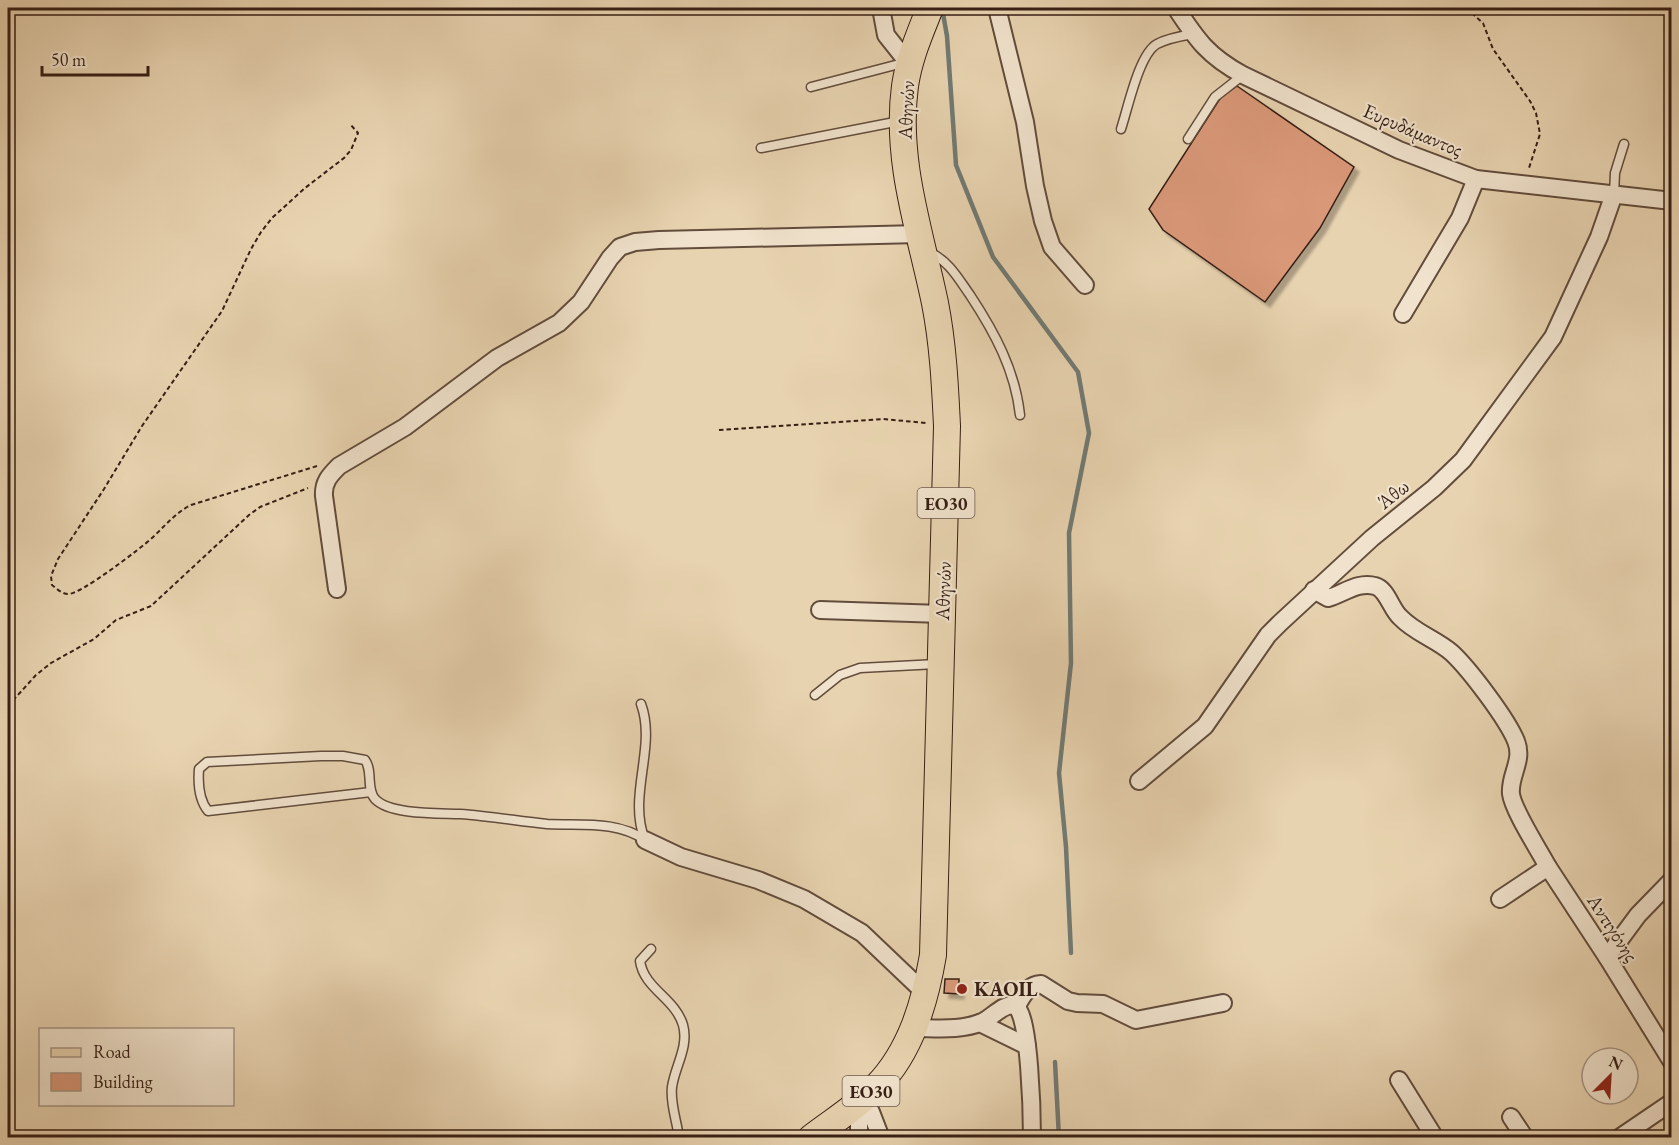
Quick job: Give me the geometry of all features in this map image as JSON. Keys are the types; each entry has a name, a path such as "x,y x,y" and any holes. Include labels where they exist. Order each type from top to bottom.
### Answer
{"main road":[{"name":"Αθηνών","path":"811,1137 857,1104 878,1085 894,1065 914,1028 925,993 933,955 947,426 943,350 904,162 903,121 909,61 930,8"}],"street":[{"path":"881,8 886,35 909,61"},
{"path":"997,8 1025,122 1043,221 1052,247 1085,285"},
{"name":"Ευρυδάμαντος","path":"1176,8 1193,34 1218,61 1399,150 1476,179 1671,201"},
{"path":"1403,314 1460,218 1476,179"},
{"name":"Άθω","path":"1139,781 1205,726 1268,635 1372,538 1434,488 1470,451 1553,337 1599,237 1614,194"},
{"path":"337,589 324,496 325,483 331,473 405,427 497,358 567,317 591,289 615,252 623,245 659,240 922,242"},
{"name":"Αντιγόνης","path":"1314,590 1328,598 1363,585 1377,586 1384,592 1398,616 1415,631 1451,653 1510,726 1519,754 1511,786 1513,804 1548,867 1607,957 1671,1062"},
{"path":"820,610 942,614"},
{"path":"645,840 681,857 785,889 804,899 862,933 925,993"},
{"path":"1500,899 1548,867"},
{"path":"1607,957 1638,915 1671,880"},
{"path":"1016,1007 1028,989 1041,984 1068,1001 1103,1004 1136,1020 1223,1003"},
{"path":"914,1028 962,1028 980,1023 1006,1007 1016,1007"},
{"path":"1016,1007 1023,1018 1027,1046 1032,1137"},
{"path":"980,1023 1027,1046"},
{"path":"1399,1080 1436,1137"},
{"path":"1619,1137 1671,1102"},
{"path":"857,1104 859,1137"},
{"path":"857,1104 871,1112 881,1137"},
{"path":"1511,1117 1526,1137"}],"lane":[{"path":"1121,129 1140,67 1148,51 1166,39 1193,34"},
{"path":"811,87 909,61"},
{"path":"1188,139 1215,97 1243,75"},
{"path":"761,148 903,121"},
{"path":"1614,194 1615,174 1624,144"},
{"path":"922,242 953,270 991,327 1006,357 1020,415"},
{"path":"814,695 840,675 860,668 941,664"},
{"path":"641,704 646,735 639,820 645,840"},
{"path":"371,792 208,811 201,797 199,769 207,762 321,756 356,757 365,760 369,766 371,792 375,798 409,812 549,824 611,826 626,830 645,840"},
{"path":"651,949 640,961 641,970 677,1011 683,1025 682,1058 672,1086 679,1137"}],"path":[{"path":"1466,8 1483,23 1493,49 1536,113 1540,134 1522,185"},
{"path":"344,463 312,468 191,505 174,516 138,549 75,594 61,592 52,585 51,576 58,559 142,426 222,311 261,232 272,218 351,150 358,133 350,124"},
{"path":"720,430 883,419 947,426"},
{"path":"8,706 36,675 51,663 94,639 116,620 151,606 260,507 325,483"}],"building":[{"path":"1237,86 1354,167 1320,228 1265,302 1163,230 1149,209 1221,97"},
{"path":"945,979 959,979 959,994 944,993"}],"waterway":[{"path":"942,8 947,36 956,165 993,257 1078,372 1089,433 1069,533 1071,663 1059,773 1066,847 1071,953"},
{"path":"1055,1062 1059,1138"}],"place":[{"name":"KAOIL","path":"962,989"}]}
